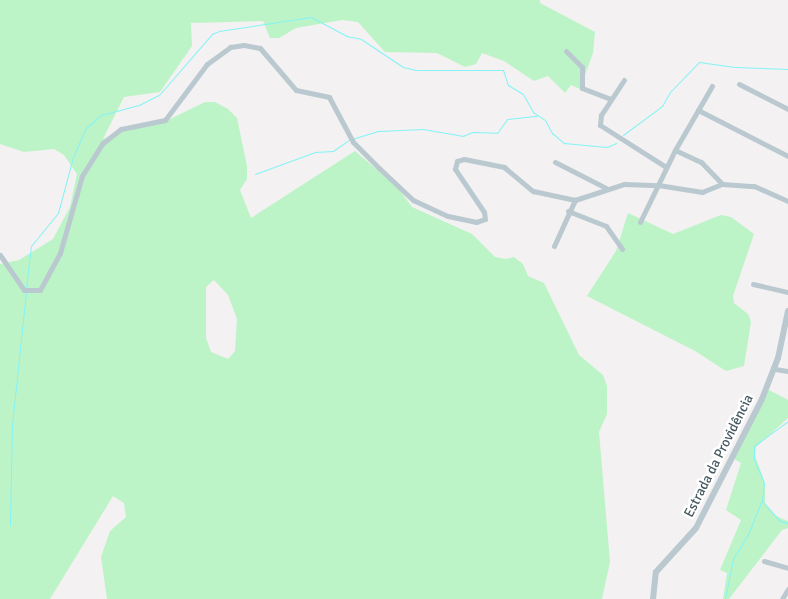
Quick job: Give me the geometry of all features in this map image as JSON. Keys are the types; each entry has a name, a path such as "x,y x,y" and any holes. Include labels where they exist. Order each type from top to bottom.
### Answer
{"street":[{"path":"0,255 24,290 40,290 60,254 82,176 103,142 121,129 166,120 207,64 230,47 244,45 260,48 296,90 329,97 356,146 413,200 432,211 476,222 484,219 484,212 455,169 455,163 460,160 504,167 529,189 575,200 606,188 658,185 702,192 722,184 754,186 788,201"},
{"path":"566,51 582,67 581,87 610,99"},
{"path":"624,80 603,111 600,122 604,130 666,167"},
{"path":"739,84 788,109"},
{"path":"640,222 675,150 712,86"},
{"path":"698,110 788,156"},
{"path":"675,150 701,162 722,184"},
{"path":"555,162 606,188"},
{"path":"554,246 568,211 575,200"},
{"path":"568,211 606,226 622,249"},
{"path":"753,284 788,292"},
{"name":"Estrada da Providência","path":"653,599 656,572 696,528 775,369 787,324 788,311"},
{"path":"775,369 788,372"},
{"path":"764,561 788,568"},
{"path":"782,599 788,589"}],"green space":[{"path":"0,0 540,0 540,3 595,32 593,53 580,89 571,85 565,93 548,76 534,81 504,61 482,53 476,64 465,67 437,53 385,52 358,22 342,20 296,28 279,38 270,38 263,21 191,23 192,46 160,92 124,97 103,139 131,126 160,124 205,102 215,102 228,109 237,118 247,166 247,179 240,190 251,218 355,151 398,188 412,207 472,234 495,257 506,259 514,257 523,264 528,276 544,283 579,355 603,375 607,386 607,414 599,432 610,562 602,599 107,599 101,557 110,531 126,517 124,503 113,496 50,599 0,599 0,264 19,260 53,239 70,207 77,174 64,155 54,149 24,152 0,144","holes":["214,280 228,295 237,319 235,351 228,359 211,352 206,338 206,287"]},
{"path":"628,213 673,234 721,215 731,217 754,234 733,296 734,303 748,314 751,322 744,366 726,371 695,351 587,296 616,251"},
{"path":"767,389 788,400 788,418 756,447 755,456 765,483 765,503 776,516 788,521 788,528 782,530 729,599 723,599 727,573 720,570 741,520 726,510 741,463 731,457"}],"waterway":[{"path":"26,288 31,246 58,213 73,157 86,128 101,115 139,105 159,95 212,34 219,31 311,17 346,36 361,39 403,67 416,70 503,70 508,85 523,94 533,112 545,120 552,133 564,143 607,147 616,143"},
{"path":"623,135 662,106 670,92 699,62 735,67 788,69"},
{"path":"352,139 379,131 423,129 463,136 472,132 497,133 507,119 537,116"},
{"path":"255,174 315,152 333,151 349,140"},
{"path":"10,525 12,425 26,292"},
{"path":"725,599 733,559 749,532 762,500 764,483 754,459 754,446 788,421"},
{"path":"762,501 780,521 788,523"}]}
